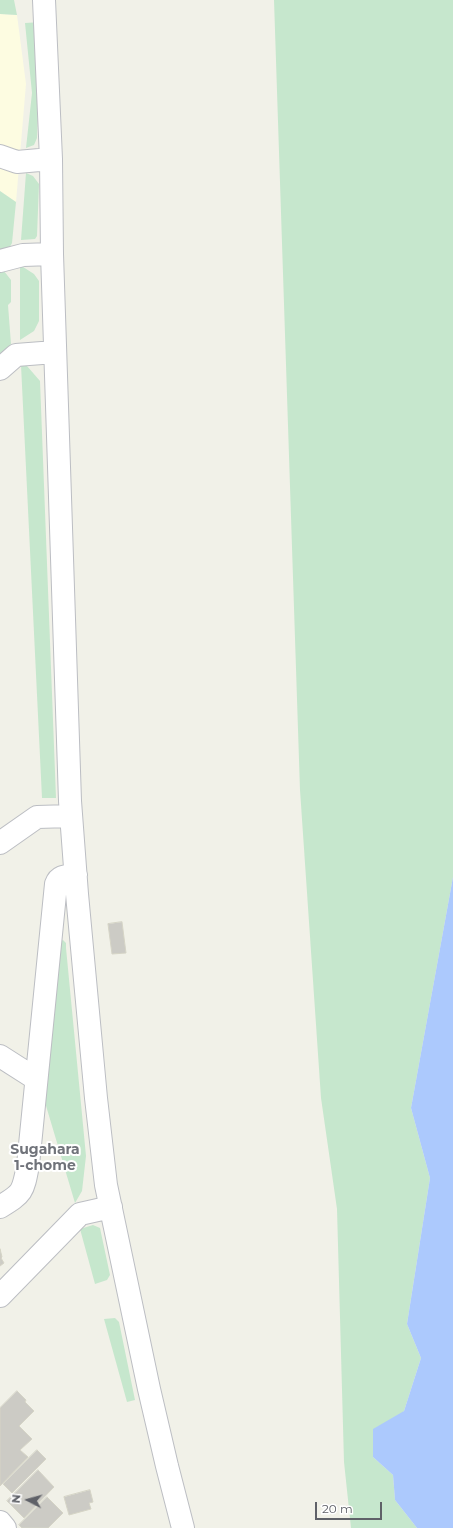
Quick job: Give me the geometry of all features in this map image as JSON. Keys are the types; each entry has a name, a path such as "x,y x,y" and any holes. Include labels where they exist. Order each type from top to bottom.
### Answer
{"street":[{"path":"44,0 51,159 52,254 71,816 97,1113 103,1166 110,1207 148,1389 183,1528"},
{"path":"0,156 17,162 51,159"},
{"path":"0,261 23,255 52,254"},
{"path":"0,369 16,355 55,352"},
{"path":"0,843 37,817 71,816"},
{"path":"2,1200 15,1198 24,1188 28,1165 56,884 58,879 63,876 76,875"},
{"path":"0,1056 36,1079"},
{"path":"0,1296 80,1214 110,1207"},
{"path":"0,1522 5,1528"}],"shaded area":[{"path":"0,0 14,0 17,15 0,14"},
{"path":"274,0 453,0 453,877 411,1108 430,1178 407,1324 421,1358 404,1411 373,1457 393,1475 395,1500 417,1528 351,1528 344,1462 337,1209 321,1098 300,790"},
{"path":"0,14 17,15 26,84 16,202 0,191"},
{"path":"41,22 37,138 34,145 26,148 32,93 25,23"},
{"path":"26,173 33,176 39,184 37,236 35,239 21,240"},
{"path":"0,191 16,202 12,243 6,254 0,256"},
{"path":"20,265 34,274 39,281 39,321 34,331 20,340"},
{"path":"0,266 11,280 11,302 8,305 11,344 0,356"},
{"path":"21,365 27,366 40,381 56,798 42,798"},
{"path":"63,940 66,943 86,1156 82,1191 75,1203 41,1089 59,942"},
{"path":"93,1225 100,1228 110,1275 107,1280 95,1284 80,1229"},
{"path":"115,1318 119,1322 135,1400 127,1402 104,1319"}],"water":[{"path":"453,877 453,1528 417,1528 395,1500 393,1475 373,1457 373,1429 404,1411 421,1358 407,1324 430,1178 411,1108"}],"building":[{"path":"122,922 126,953 112,954 108,924"},
{"path":"0,1249 1,1258 4,1263 0,1266"},
{"path":"17,1391 34,1411 19,1426 32,1439 20,1450 28,1457 0,1486 0,1408"},
{"path":"37,1450 46,1459 12,1493 3,1484"},
{"path":"38,1470 54,1487 24,1518 7,1501"},
{"path":"90,1490 93,1502 89,1503 91,1509 69,1515 64,1497"},
{"path":"47,1497 63,1513 48,1528 22,1528 19,1525"}],"district":[{"name":"Sugahara 1-chome","path":"45,1158"}]}
